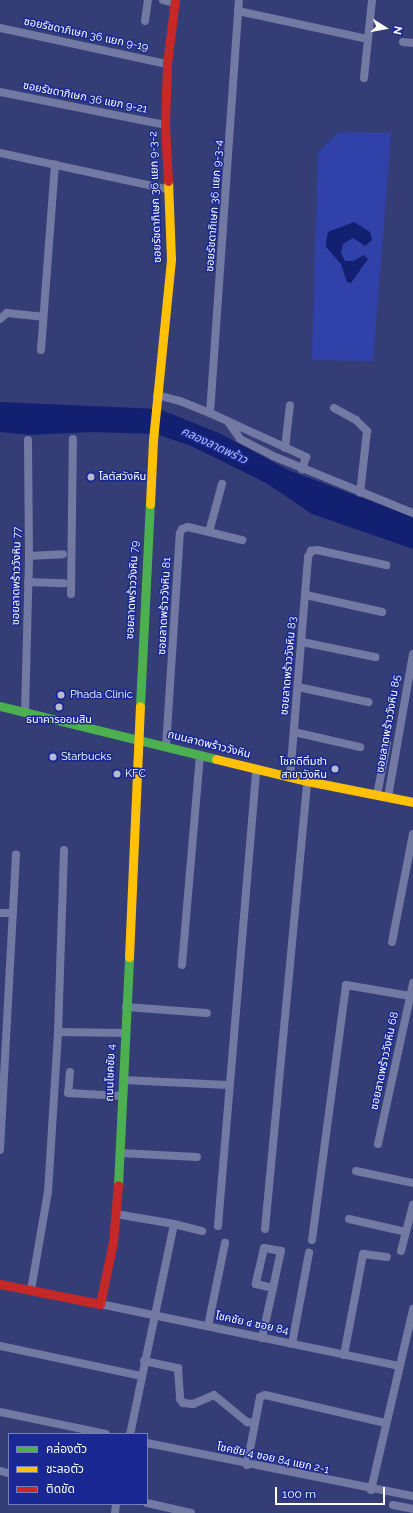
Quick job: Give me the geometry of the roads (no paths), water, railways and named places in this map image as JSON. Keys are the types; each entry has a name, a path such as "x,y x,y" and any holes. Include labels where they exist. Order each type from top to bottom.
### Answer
{"street":[{"path":"145,20 148,0"},
{"path":"163,0 175,1"},
{"name":"ซอยรัชดาภิเษก 36 แยก 9-3-4","path":"210,413 239,0"},
{"path":"364,78 372,0"},
{"name":"ซอยรัชดาภิเษก 36 แยก 9-3-2","path":"153,440 171,259 165,125 167,64 175,1"},
{"path":"238,11 368,39"},
{"name":"ซอยรัชดาภิเษก 36 แยก 9-19","path":"0,28 167,64"},
{"path":"403,42 413,43"},
{"name":"ซอยรัชดาภิเษก 36 แยก 9-21","path":"0,92 165,125"},
{"path":"0,153 167,189"},
{"path":"41,350 55,165"},
{"path":"0,319 7,313 43,317"},
{"path":"157,395 180,401 210,413 306,457 302,469"},
{"path":"285,448 290,405"},
{"path":"334,408 356,420 366,431 367,443 360,493"},
{"path":"229,423 240,439 302,469 413,513"},
{"path":"71,594 73,439"},
{"name":"ซอยลาดพร้าววังหิน 77","path":"25,712 29,556 28,440"},
{"name":"ซอยลาดพร้าววังหิน 79","path":"138,740 153,440"},
{"path":"209,532 222,484"},
{"name":"ซอยลาดพร้าววังหิน 81","path":"166,747 180,534 182,529 188,527 242,540"},
{"name":"ซอยลาดพร้าววังหิน 83","path":"290,777 308,557 311,551 316,550 386,565"},
{"path":"29,556 63,554"},
{"path":"28,582 64,583"},
{"path":"306,595 382,612"},
{"path":"302,642 375,657"},
{"name":"ซอยลาดพร้าววังหิน 85","path":"388,797 413,654"},
{"path":"298,688 368,702"},
{"name":"ถนนลาดพร้าววังหิน","path":"0,706 307,781 413,802"},
{"path":"294,732 360,747"},
{"name":"ถนนโชคชัย 4","path":"100,1304 116,1214 138,740"},
{"path":"377,795 387,743"},
{"path":"182,965 200,755"},
{"path":"218,1226 228,1085 256,768"},
{"path":"264,1229 307,781"},
{"path":"392,942 413,834"},
{"path":"31,1290 48,1192 58,1032 64,850"},
{"path":"0,1150 16,854"},
{"path":"0,913 13,914"},
{"name":"ซอยลาดพร้าววังหิน 68","path":"378,1144 413,983"},
{"path":"312,1240 346,985 410,996"},
{"path":"126,1007 207,1012"},
{"path":"58,1032 125,1034"},
{"path":"70,1072 68,1093 122,1096"},
{"path":"123,1080 228,1085"},
{"path":"120,1153 196,1157"},
{"path":"356,1171 413,1183"},
{"path":"402,1251 413,1205"},
{"path":"116,1214 174,1224 202,1231"},
{"path":"349,1218 406,1232"},
{"path":"130,1433 144,1361 174,1224"},
{"path":"208,1326 225,1242"},
{"path":"262,1338 273,1288 281,1251 264,1248 256,1284 273,1288"},
{"path":"292,1344 309,1253"},
{"path":"344,1355 363,1254 387,1258"},
{"path":"0,1284 100,1304"},
{"name":"โชคชัย ๔ ซอย 84","path":"100,1304 399,1366"},
{"path":"371,1490 385,1423 413,1309"},
{"path":"0,1346 141,1376"},
{"path":"144,1361 178,1368 180,1399 183,1403 193,1404 214,1395 247,1422 255,1423"},
{"path":"247,1465 260,1397 265,1395 385,1423"},
{"path":"0,1412 101,1433"},
{"name":"โชคชัย 4 ซอย 84 แยก 2-1","path":"148,1443 371,1490 413,1496"},
{"path":"394,1493 393,1509 413,1508"},
{"path":"148,1503 190,1513"}],"water":[{"path":"354,222 370,232 372,240 365,246 353,238 343,244 341,253 345,261 353,261 364,255 368,259 351,283 347,282 341,264 326,247 326,242 328,232"},
{"name":"คลองลาดพร้าว","path":"0,402 159,409 221,434 288,470 413,517 413,549 312,514 266,483 191,446 156,434 93,432 30,435 0,432"}],"place":[{"name":"โลตัสวังหิน","path":"91,477"},
{"name":"Phada Clinic","path":"61,695"},
{"name":"ธนาคารออมสิน","path":"59,707"},
{"name":"Starbucks","path":"53,757"},
{"name":"โชคดีติ่มซำ สาขาวังหิน","path":"335,769"},
{"name":"KFC","path":"117,774"}]}
